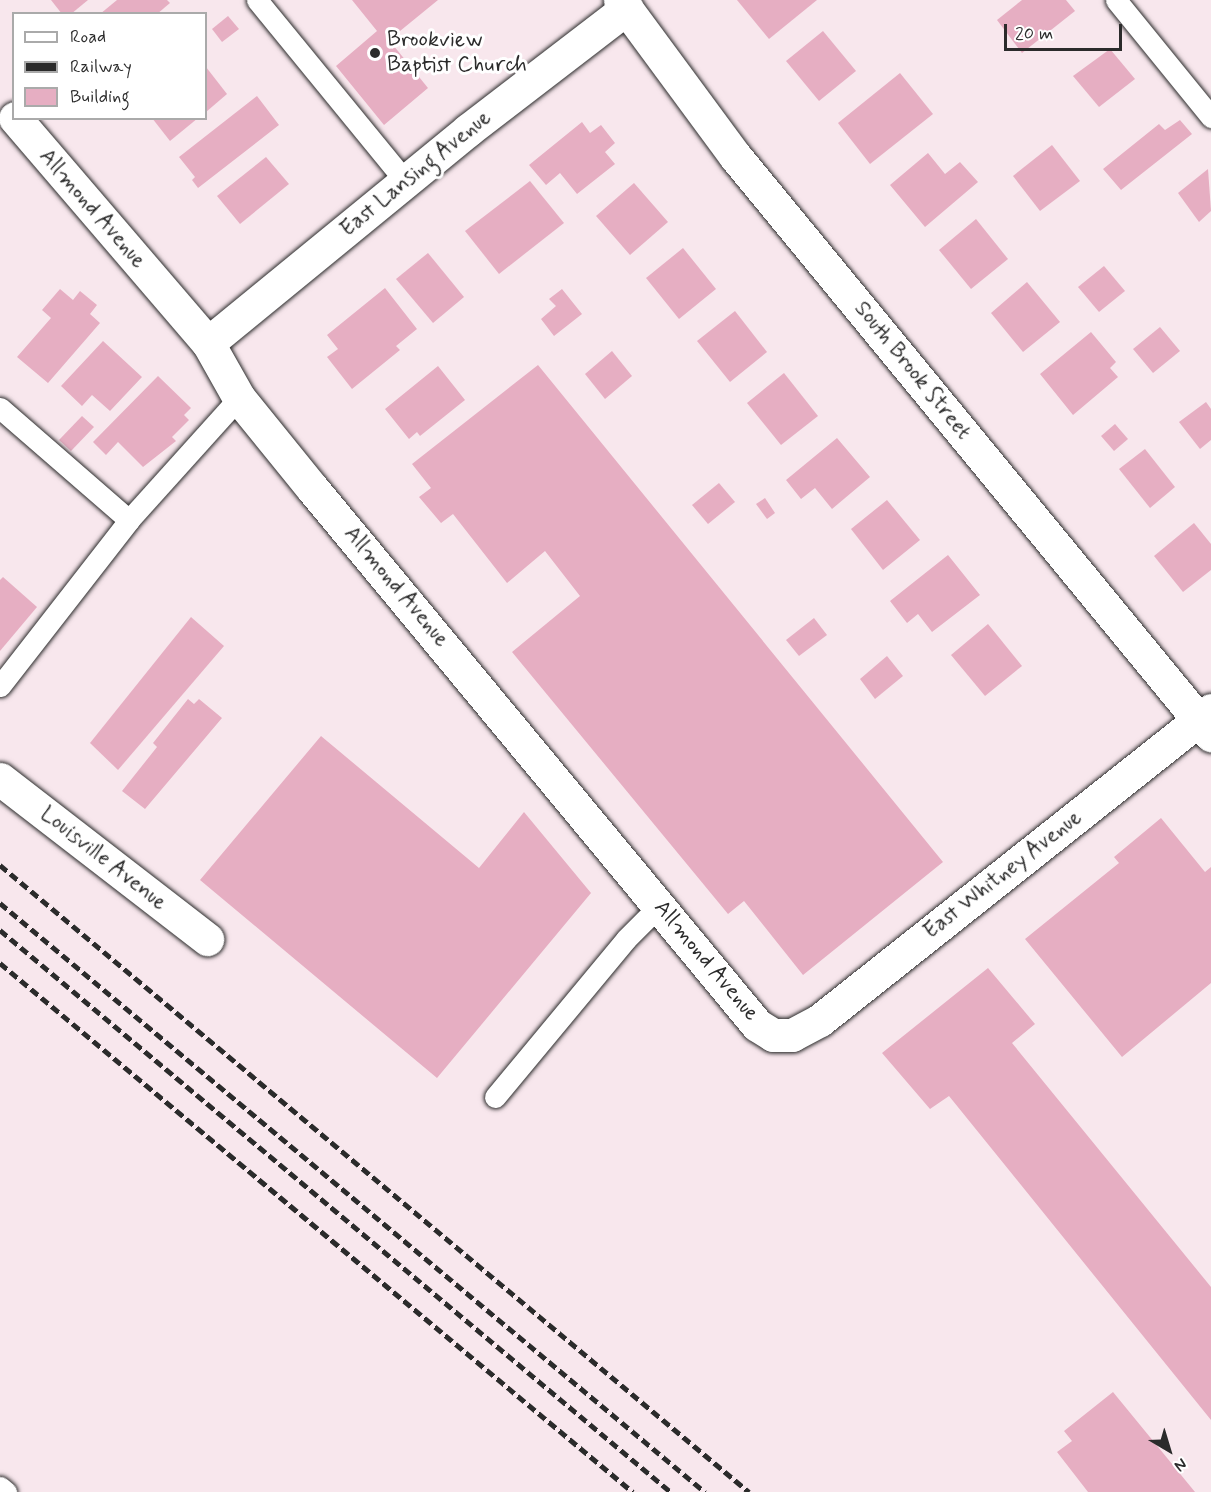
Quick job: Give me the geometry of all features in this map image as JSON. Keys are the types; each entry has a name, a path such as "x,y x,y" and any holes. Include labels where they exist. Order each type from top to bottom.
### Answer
{"street":[{"name":"East Lansing Avenue","path":"208,343 624,4"},
{"name":"South Brook Street","path":"624,4 735,156 1207,722"},
{"name":"Allmond Avenue","path":"0,100 12,115"},
{"name":"Allmond Avenue","path":"16,120 208,343 239,398 757,1025 773,1035 792,1035"},
{"name":"East Whitney Avenue","path":"792,1035 820,1020 1207,722"},
{"name":"Louisville Avenue","path":"0,779 207,939"}],"lane":[{"path":"1116,0 1211,117"},
{"path":"267,4 406,182"},
{"path":"0,686 129,520 239,398"},
{"path":"0,408 129,520"},
{"path":"495,1097 626,939 659,906"},
{"path":"0,1487 6,1492"}],"building":[{"path":"51,0 88,0 73,12 60,12"},
{"path":"117,0 167,0 170,3 159,12 102,12"},
{"name":"Brookview Baptist Church","path":"352,0 438,0 389,40 428,88 384,125 336,66 377,31"},
{"path":"737,0 817,0 769,39"},
{"path":"1022,0 1066,0 1075,11 1022,53 997,20"},
{"path":"228,16 239,29 222,42 212,29"},
{"path":"823,31 856,71 819,101 786,61"},
{"path":"1110,49 1135,79 1099,107 1073,76"},
{"path":"207,68 227,94 207,111"},
{"path":"900,73 933,114 870,164 838,123"},
{"path":"257,96 279,125 198,188 192,180 195,177 179,157"},
{"path":"154,120 196,120 170,141"},
{"path":"1180,120 1192,134 1121,190 1103,169 1159,124 1165,130"},
{"path":"582,122 590,133 601,125 615,143 605,152 615,164 577,194 560,173 546,185 529,165"},
{"path":"1052,145 1080,181 1040,211 1013,176"},
{"path":"928,153 945,174 960,162 978,182 925,227 890,185"},
{"path":"266,157 289,184 240,224 217,196"},
{"path":"1208,169 1211,211 1199,222 1178,193"},
{"path":"530,181 564,223 499,274 465,231"},
{"path":"634,183 668,222 630,255 596,216"},
{"path":"976,219 1008,259 971,289 939,250"},
{"path":"683,248 716,289 679,319 646,278"},
{"path":"428,253 464,297 433,323 396,279"},
{"path":"1104,266 1125,291 1099,312 1078,287"},
{"path":"1027,282 1060,322 1023,352 991,313"},
{"path":"385,288 417,329 396,346 400,350 352,389 327,357 338,349 327,335"},
{"path":"60,289 73,300 80,291 97,305 90,314 100,323 48,383 17,357 51,318 42,310"},
{"path":"562,289 582,314 554,336 541,319 556,306 549,299"},
{"path":"735,311 767,352 730,382 697,341"},
{"path":"1160,327 1180,351 1153,373 1133,349"},
{"path":"1091,332 1116,362 1110,368 1118,377 1073,415 1040,374"},
{"path":"103,341 142,377 110,411 92,395 82,406 61,386"},
{"path":"612,351 632,376 605,399 585,374"},
{"path":"538,365 943,862 803,975 744,901 728,914 512,652 580,596 545,551 507,583 453,514 441,523 419,497 431,488 412,464"},
{"path":"438,366 465,400 420,436 417,432 409,439 385,409"},
{"path":"784,373 818,416 781,445 747,403"},
{"path":"158,376 191,408 184,415 189,420 172,437 176,441 143,467 118,442 106,455 93,442"},
{"path":"1206,402 1211,409 1211,440 1200,449 1179,422"},
{"path":"82,416 94,427 71,451 59,440"},
{"path":"1115,424 1128,439 1114,451 1101,436"},
{"path":"837,438 870,477 832,509 815,488 801,499 786,480"},
{"path":"1145,449 1175,487 1150,508 1119,469"},
{"path":"719,483 735,502 708,524 692,505"},
{"path":"765,498 775,513 767,519 756,504"},
{"path":"887,500 920,540 883,570 851,529"},
{"path":"1194,523 1211,544 1211,570 1183,592 1154,556"},
{"path":"948,555 980,595 932,632 918,614 907,623 890,601"},
{"path":"3,577 37,607 0,651 0,580"},
{"path":"191,617 224,646 118,770 90,743"},
{"path":"814,618 827,635 799,656 786,640"},
{"path":"988,624 1022,666 985,696 951,655"},
{"path":"887,656 903,676 875,699 860,679"},
{"path":"188,699 194,704 199,699 222,718 145,809 122,791 157,747 153,743"},
{"path":"321,736 479,868 524,812 591,893 437,1078 200,880"},
{"path":"1161,818 1205,872 1211,867 1211,983 1122,1057 1025,939 1119,863 1114,857"},
{"path":"988,968 1035,1024 1012,1043 1211,1287 1211,1420 949,1096 930,1109 882,1053"},
{"path":"1113,1392 1195,1492 1088,1492 1057,1452 1072,1441 1064,1431"}],"railway":[{"path":"0,865 749,1492"},
{"path":"0,903 705,1492"},
{"path":"0,930 671,1492"},
{"path":"0,963 633,1492"}],"place":[{"name":"Brookview Baptist Church","path":"375,53"}]}
